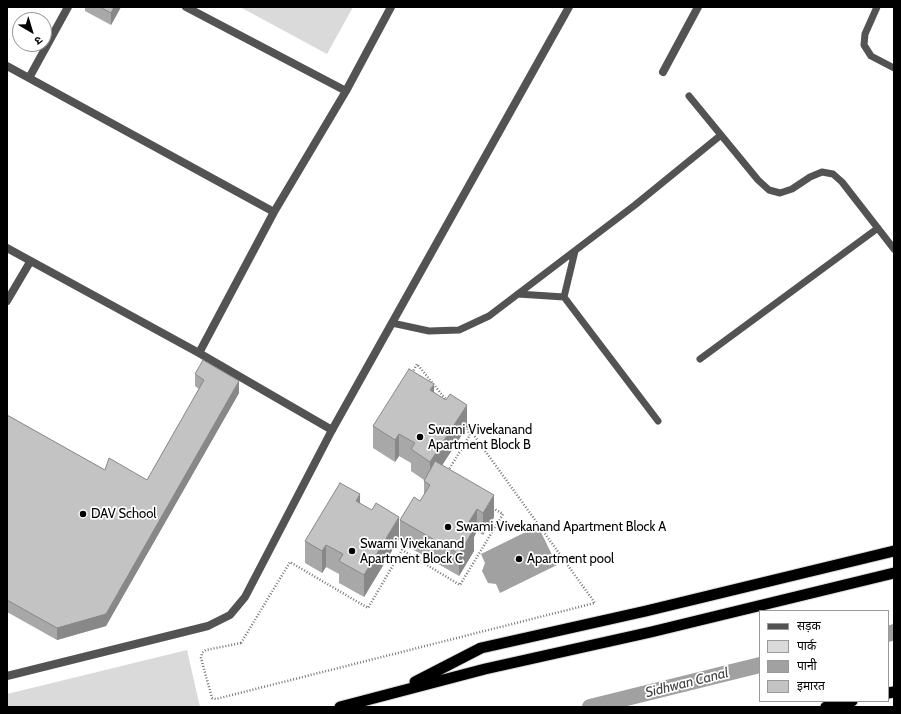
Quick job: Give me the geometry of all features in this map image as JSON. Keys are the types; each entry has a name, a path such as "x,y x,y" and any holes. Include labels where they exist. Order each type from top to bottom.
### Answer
{"highway":[{"path":"399,691 481,648 661,608 894,551"},
{"path":"340,707 485,669 651,632 894,573"},
{"path":"826,707 848,702"}],"street":[{"path":"29,78 68,7"},
{"path":"186,7 346,91"},
{"path":"199,353 274,212 346,91 392,7"},
{"path":"7,676 208,626 230,615 245,597 332,430 569,7"},
{"path":"663,72 698,7"},
{"path":"7,66 274,212"},
{"path":"7,248 30,262 199,353 332,430"},
{"path":"7,301 30,262"}],"lane":[{"path":"877,7 865,34 864,45 871,56 894,68"},
{"path":"689,96 758,180 769,190 780,193 792,189 810,177 822,172 833,174 842,182 894,249"},
{"path":"392,323 429,332 459,330 489,316 635,205 721,135"},
{"path":"700,359 878,228"},
{"path":"564,297 575,251"},
{"path":"518,294 564,297 658,421"}],"path":[{"path":"410,375 417,364 452,406"},
{"path":"461,420 467,425 595,603 216,699 210,695 201,658 202,653 206,650 242,643 290,562 368,608 402,550 460,585 503,514 490,507"},
{"path":"447,473 470,435 467,425"}],"green space":[{"path":"240,7 353,7 327,54"},
{"path":"187,650 200,707 7,707 7,694"}],"water":[{"name":"Apartment pool","path":"538,526 557,565 500,593 496,584 488,583 482,571 485,563 481,554"}],"building":[{"path":"100,7 114,7 111,13"},
{"path":"203,360 239,381 106,614 57,628 7,600 7,415 105,470 109,458 147,480 204,380 195,374"},
{"path":"409,369 434,384 430,390 446,400 450,394 467,405 430,462 411,449 415,443 399,434 395,440 373,426"},
{"path":"435,461 494,495 483,513 477,509 467,525 474,529 459,554 400,520 414,497 420,501 430,485 424,481"},
{"path":"340,483 360,494 356,501 372,510 376,503 399,517 364,575 339,561 343,554 326,545 322,551 305,541"}],"waterway":[{"name":"Sidhwan Canal","path":"889,634 894,632"},
{"name":"Sidhwan Canal","path":"590,707 759,665"}],"place":[{"name":"Swami Vivekanand Apartment Block B","path":"420,437"},
{"name":"DAV School","path":"83,514"},
{"name":"Swami Vivekanand Apartment Block A","path":"448,527"},
{"name":"Swami Vivekanand Apartment Block C","path":"352,551"},
{"name":"Apartment pool","path":"519,559"}]}
